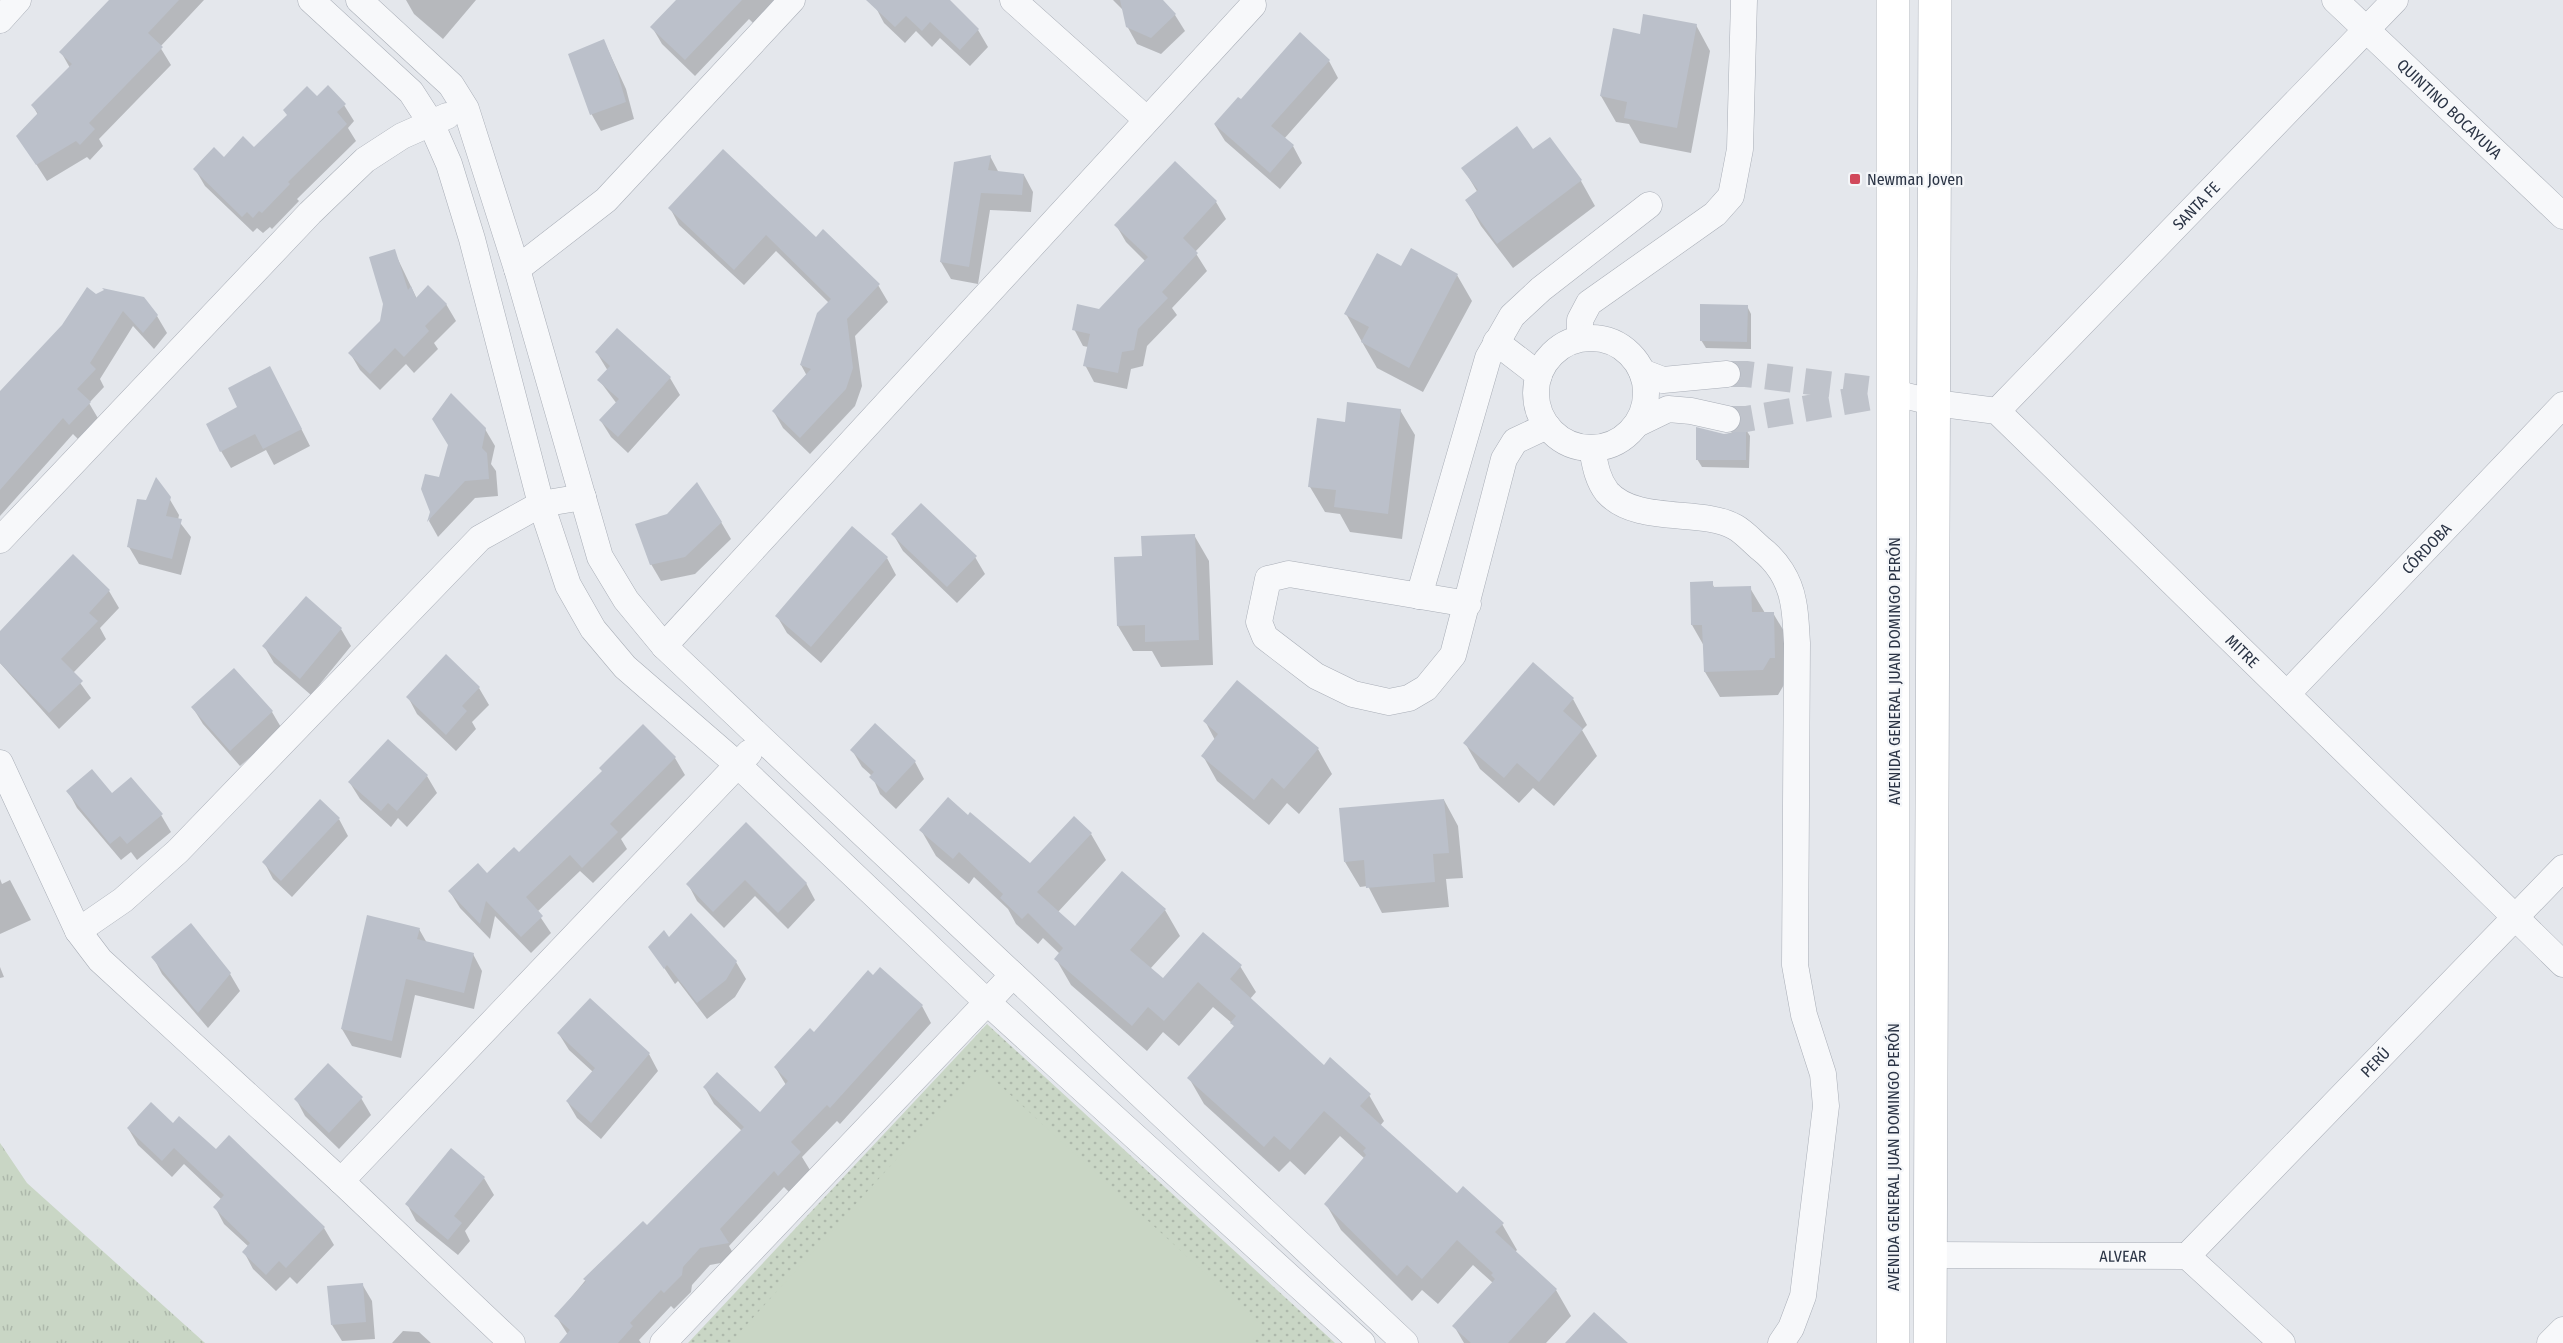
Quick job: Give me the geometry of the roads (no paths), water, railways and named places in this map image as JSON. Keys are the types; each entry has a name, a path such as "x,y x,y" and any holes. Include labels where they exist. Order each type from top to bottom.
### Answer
{"main road":[{"name":"AVENIDA GENERAL JUAN DOMINGO PERÓN","path":"1893,0 1895,393 1893,1343"},
{"path":"1930,1343 1935,0"}],"street":[{"path":"0,20 18,0"},
{"path":"311,0 411,92 431,123 449,164 472,238 541,504 568,585 593,629 625,667 738,765 987,1002 1362,1343"},
{"path":"359,0 451,85 466,109 517,269 600,557 626,600 664,646 1405,1343"},
{"path":"517,269 606,200 792,0"},
{"path":"1012,0 1146,119"},
{"path":"1580,338 1580,320 1588,303 1715,214 1731,196 1740,149 1744,0"},
{"name":"QUINTINO BOCAYUVA","path":"2335,0 2563,216"},
{"name":"SANTA FE","path":"1997,411 2395,0"},
{"path":"664,646 1253,5"},
{"path":"0,540 365,160 402,136 466,109"},
{"path":"1419,596 1488,358 1496,342 1512,316 1541,289 1649,205"},
{"path":"1580,338 1599,338 1617,344 1632,356 1642,372 1647,391 1645,408 1637,424 1625,437 1610,446 1592,449 1575,446 1560,438 1547,426 1539,411 1536,393 1539,375 1548,358 1555,351 1580,338"},
{"path":"1496,342 1539,375"},
{"path":"1642,372 1663,380 1727,374"},
{"path":"1895,393 1935,403 1997,411"},
{"name":"CÓRDOBA","path":"2288,693 2563,405"},
{"path":"1637,424 1668,409 1691,411 1726,419"},
{"name":"MITRE","path":"1997,411 2563,964"},
{"path":"1468,604 1289,574 1268,579 1259,622 1265,637 1316,676 1353,694 1389,702 1409,699 1426,688 1453,655 1468,604 1504,459 1515,441 1547,426"},
{"path":"1592,449 1597,474 1608,493 1624,504 1653,513 1721,522 1734,527 1772,557 1785,577 1793,601 1797,643 1796,965 1804,1015 1823,1074 1826,1106 1803,1296 1791,1328 1781,1343"},
{"path":"78,931 123,900 178,851 480,538 541,504 584,497"},
{"path":"341,1181 762,739"},
{"path":"0,763 78,931 100,960 341,1181 512,1343"},
{"name":"PERÚ","path":"2187,1256 2563,868"},
{"path":"663,1343 1013,975"},
{"name":"ALVEAR","path":"1931,1255 2187,1256"},
{"path":"2187,1256 2282,1343"},
{"path":"2550,1343 2563,1330"}],"tunnel":[{"path":"1727,374 1746,374 1868,389"},
{"path":"1727,419 1746,419 1895,393"}],"place":[{"name":"Newman Joven","path":"1855,179"}]}
